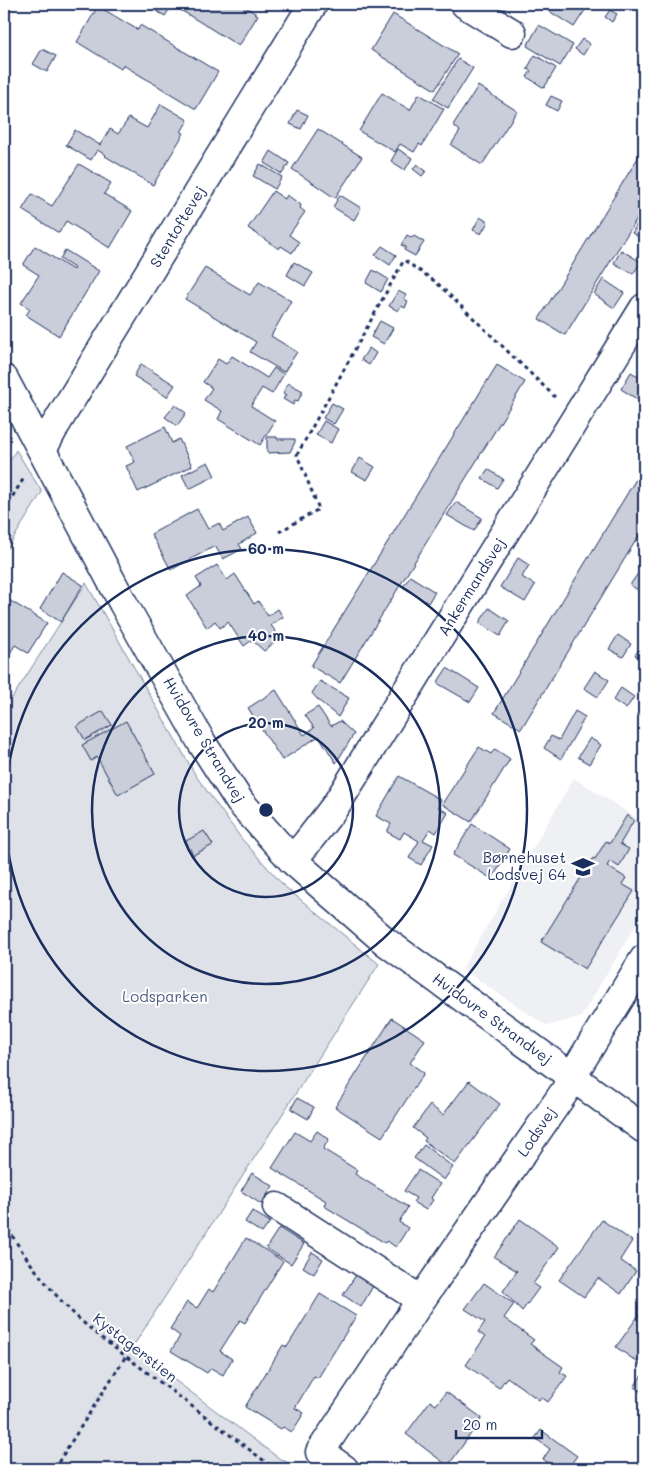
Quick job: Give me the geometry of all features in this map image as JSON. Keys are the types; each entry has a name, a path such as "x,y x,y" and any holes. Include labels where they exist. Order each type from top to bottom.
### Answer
{"street":[{"name":"Stentoftevej","path":"42,450 313,4"},
{"path":"465,4 512,33"},
{"name":"Ankermandsvej","path":"292,860 336,805 644,308"},
{"name":"Hvidovre Strandvej","path":"4,379 123,603 202,743 240,802 292,860 386,942 644,1129"},
{"name":"Lodsvej","path":"344,1469 320,1452 421,1300 565,1091 572,1076 644,959"},
{"path":"277,1207 421,1300"}],"path":[{"path":"280,532 319,509 297,455 404,260 436,282 577,418"},
{"name":"Kystagerstien","path":"4,1222 49,1286 72,1312 99,1336 275,1469"},
{"path":"54,1469 126,1356"}],"shaded area":[{"name":"Børnehuset Lodsvej 64","path":"574,778 644,823 644,911 581,1017 547,1026 462,969"}],"green space":[{"path":"16,450 42,492 4,554 4,470"},
{"name":"Lodsparken","path":"86,583 196,776 241,838 284,886 379,964 132,1348 280,1459 302,1469 4,1469 4,694 12,698"}],"building":[{"path":"145,4 173,4 165,16"},
{"path":"176,4 241,4 258,15 239,46 174,6"},
{"path":"495,4 508,4 504,10"},
{"path":"538,4 589,4 574,27"},
{"path":"98,6 138,30 140,25 218,72 196,109 123,65 121,69 77,42"},
{"path":"610,10 617,14 612,22 605,17"},
{"path":"393,14 458,54 435,90 371,50"},
{"path":"539,25 573,45 560,66 527,46"},
{"path":"582,39 590,44 583,55 575,49"},
{"path":"42,49 56,56 47,72 33,64"},
{"path":"535,55 556,68 544,88 527,77 531,71 527,69"},
{"path":"458,59 473,68 448,108 433,99"},
{"path":"478,86 517,111 482,165 451,145 460,131 453,125"},
{"path":"382,93 410,110 419,94 444,109 422,146 419,144 414,152 400,144 395,152 359,131"},
{"path":"551,96 562,101 557,111 546,105"},
{"path":"161,104 188,120 181,132 184,133 153,185 97,150 91,160 66,145 75,130 100,145 110,129 118,134 129,118 147,128"},
{"path":"297,110 308,115 301,129 290,124"},
{"path":"318,129 362,157 335,198 292,169"},
{"path":"644,148 644,207 565,335 539,319"},
{"path":"398,149 412,158 405,170 391,161"},
{"path":"271,151 289,163 282,174 264,163"},
{"path":"79,164 111,183 104,194 132,211 110,248 66,221 59,233 22,210 32,194 52,206"},
{"path":"260,164 282,177 275,189 253,176"},
{"path":"417,164 426,171 422,176 413,169"},
{"path":"273,191 285,199 287,195 301,205 300,208 305,212 289,235 299,242 292,253 281,246 279,249 248,228"},
{"path":"340,195 361,208 354,220 333,207"},
{"path":"480,217 488,222 481,234 473,230"},
{"path":"639,221 644,224 644,240 632,233"},
{"path":"407,235 412,238 414,236 424,242 415,256 404,250 406,247 401,245"},
{"path":"35,246 73,270 74,268 60,259 65,250 99,271 59,336 26,315 30,309 21,303 39,275 23,265"},
{"path":"382,246 396,255 390,265 375,255"},
{"path":"621,250 641,262 633,274 614,263"},
{"path":"294,262 313,273 305,286 287,275"},
{"path":"205,268 250,295 259,282 291,301 271,336 297,352 284,372 250,352 256,342 185,299"},
{"path":"373,270 388,279 381,292 366,283"},
{"path":"603,279 624,293 614,308 594,294"},
{"path":"398,291 406,295 404,299 408,301 405,308 401,306 398,311 389,306"},
{"path":"380,321 393,328 384,344 371,337"},
{"path":"369,348 376,353 369,365 361,360"},
{"path":"232,356 267,378 274,368 284,374 272,394 262,388 251,406 275,421 260,445 218,419 222,411 204,400 212,388 203,382 218,359 226,364"},
{"path":"141,364 175,385 167,397 134,376"},
{"path":"497,365 525,382 340,683 311,666"},
{"path":"631,372 644,380 644,393 640,401 621,389"},
{"path":"288,383 303,391 298,401 295,400 293,405 283,399 286,395 283,393"},
{"path":"332,403 343,409 334,424 323,418"},
{"path":"175,405 186,413 177,426 165,417"},
{"path":"324,421 338,429 331,443 316,435"},
{"path":"165,427 172,443 179,439 192,466 138,492 126,466 135,462 127,446"},
{"path":"267,437 295,439 295,442 290,452 267,453"},
{"path":"360,458 375,467 367,480 352,472"},
{"path":"208,462 215,476 189,489 182,475"},
{"path":"644,466 644,527 521,729 494,713"},
{"path":"488,469 503,479 497,488 482,478"},
{"path":"456,502 482,518 474,531 447,515"},
{"path":"197,509 208,529 219,523 223,531 248,517 257,533 239,544 242,549 223,559 215,546 171,570 151,534"},
{"path":"518,558 529,565 522,577 535,585 525,602 500,587"},
{"path":"217,565 227,580 235,574 254,604 258,601 268,616 278,609 283,617 271,625 280,638 264,651 252,640 244,646 228,622 220,628 215,621 207,628 187,596 201,586 196,578"},
{"path":"641,569 644,571 644,587 641,592 630,585"},
{"path":"62,572 83,585 61,622 40,609"},
{"path":"410,576 435,592 428,603 403,587"},
{"path":"4,597 47,623 28,653 15,645 10,653 4,649"},
{"path":"489,608 509,621 500,636 479,623"},
{"path":"618,635 631,644 623,657 609,649"},
{"path":"644,642 644,662 635,655"},
{"path":"447,668 479,688 470,702 437,683"},
{"path":"595,671 609,680 598,697 584,688"},
{"path":"320,681 349,698 338,717 312,693"},
{"path":"621,688 634,697 626,709 613,700"},
{"path":"276,690 304,735 314,728 305,715 318,707 331,726 340,721 354,734 336,763 319,736 282,760 248,708"},
{"path":"103,711 112,725 85,740 77,726"},
{"path":"575,711 585,717 561,759 544,748 551,736 559,740"},
{"path":"126,721 155,774 118,795 97,757 91,761 82,745"},
{"path":"590,738 601,745 589,764 578,757"},
{"path":"479,747 491,754 495,749 510,759 471,822 442,804"},
{"path":"399,776 441,800 438,807 448,813 436,833 430,829 423,840 433,845 421,865 409,858 419,841 404,832 400,839 387,832 391,824 376,816"},
{"path":"627,815 634,820 620,844 629,849 619,867 610,861 607,866 626,878 622,884 634,891 585,969 541,942 593,858 595,859 606,841 610,843"},
{"path":"472,824 510,849 492,879 453,855"},
{"path":"204,831 213,845 193,855 186,841"},
{"path":"392,1018 425,1040 410,1063 424,1073 382,1137 335,1107"},
{"path":"469,1081 500,1104 455,1164 424,1141 426,1138 413,1128 430,1105 443,1115"},
{"path":"297,1098 314,1107 308,1119 291,1109"},
{"path":"317,1131 329,1139 323,1149 357,1170 355,1174 408,1207 399,1222 408,1228 396,1247 387,1241 385,1243 324,1206 326,1201 272,1168 295,1132 310,1141"},
{"path":"424,1145 453,1167 444,1180 414,1158"},
{"path":"418,1170 440,1184 426,1210 413,1202 416,1198 404,1191"},
{"path":"252,1173 273,1186 261,1204 241,1191"},
{"path":"252,1211 270,1222 262,1233 245,1222"},
{"path":"520,1219 559,1247 533,1284 539,1288 522,1311 503,1291 517,1271 494,1257"},
{"path":"602,1220 632,1241 620,1260 636,1271 621,1294 598,1278 584,1297 559,1280"},
{"path":"279,1228 304,1244 291,1264 266,1248"},
{"path":"246,1238 283,1261 245,1323 240,1320 220,1351 232,1359 223,1375 211,1368 207,1373 171,1351 180,1336 170,1329 187,1302 197,1308 209,1289 213,1292"},
{"path":"312,1252 323,1259 314,1274 303,1267"},
{"path":"356,1275 373,1286 361,1307 343,1295"},
{"path":"484,1283 514,1304 504,1318 534,1340 530,1344 563,1367 560,1372 567,1376 548,1402 541,1397 539,1400 507,1377 499,1388 466,1365 485,1337 478,1332 485,1322 465,1309"},
{"path":"320,1294 356,1316 318,1378 314,1376 295,1408 304,1413 292,1432 283,1427 281,1429 245,1407 283,1345 287,1347"},
{"path":"644,1300 644,1367 616,1347 641,1312 638,1309"},
{"path":"642,1375 644,1377 644,1394 634,1387"},
{"path":"446,1392 482,1418 448,1466 406,1434 430,1401 436,1405"},
{"path":"541,1430 577,1456 567,1469 557,1469 543,1459 550,1449 535,1438"}],"place":[{"name":"Børnehuset Lodsvej 64","path":"583,867"}]}
